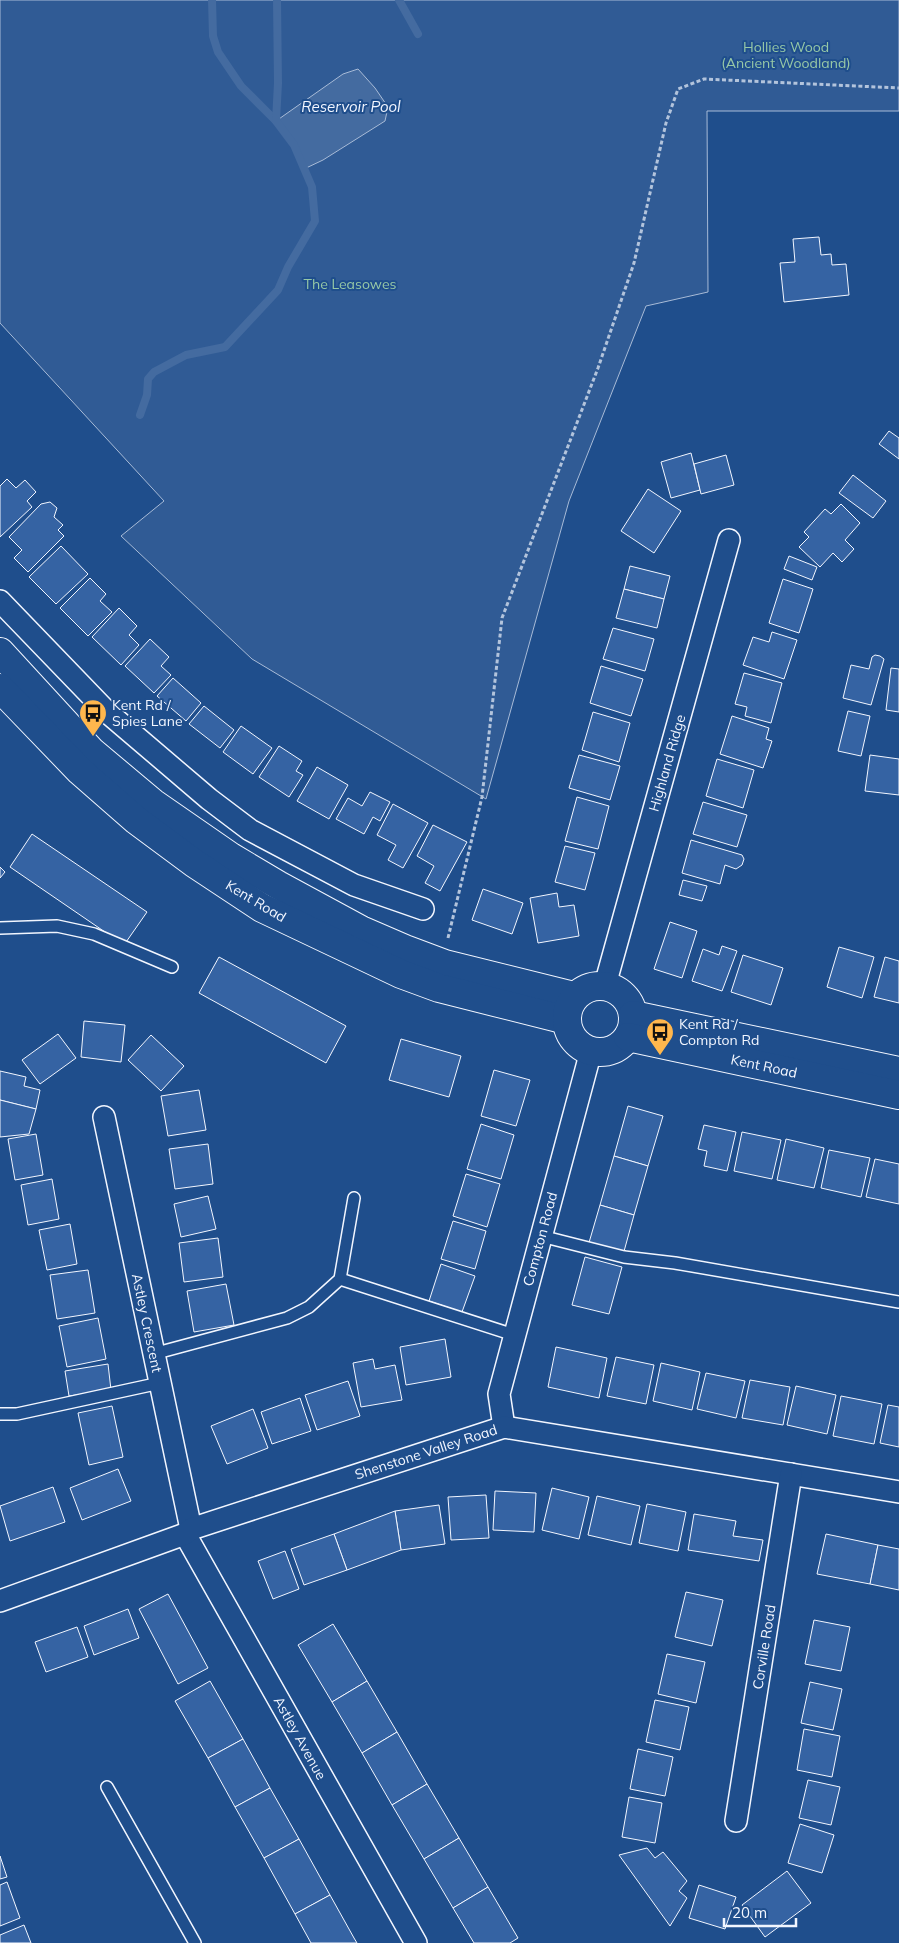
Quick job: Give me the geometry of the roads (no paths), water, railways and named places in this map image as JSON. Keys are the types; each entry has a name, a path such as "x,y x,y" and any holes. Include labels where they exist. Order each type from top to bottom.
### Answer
{"main road":[{"name":"Kent Road","path":"0,652 91,750 153,803 231,857 361,930 445,964 570,1008"},
{"name":"Kent Road","path":"0,688 80,771 136,820 194,863 262,908 401,974 439,988 570,1008"},
{"path":"605,985 615,988 624,995 630,1004 631,1026 618,1047 605,1052 591,1051 578,1045 570,1034 570,1008 588,987 605,985"},
{"name":"Kent Road","path":"631,1026 899,1071"},
{"name":"Kent Road","path":"631,1026 899,1095"}],"street":[{"name":"Highland Ridge","path":"605,985 729,540"},
{"path":"0,601 107,712 210,799 250,830 354,885 423,909"},
{"name":"Kent Road","path":"231,857 250,830"},
{"name":"Compton Road","path":"504,1427 499,1394 591,1051"},
{"name":"Astley Crescent","path":"104,1117 160,1383 188,1531"},
{"name":"Shenstone Valley Road","path":"0,1601 188,1531 504,1427 899,1492"},
{"name":"Corville Road","path":"736,1821 791,1474"},
{"name":"Astley Avenue","path":"188,1531 416,1943"}],"lane":[{"path":"0,928 57,926 94,934 172,967"},
{"path":"154,1354 288,1318 309,1306 340,1279 354,1198"},
{"path":"541,1236 624,1257 675,1263 899,1302"},
{"path":"340,1279 514,1335"},
{"path":"0,1414 17,1414 160,1383"},
{"path":"107,1787 195,1943"}],"water":[{"name":"Reservoir Pool","path":"358,69 375,88 388,107 385,121 323,160 304,169 294,145 276,121 343,74"}],"waterway":[{"path":"212,0 213,36 218,52 241,86 276,121"},
{"path":"140,415 147,395 148,379 154,372 186,355 225,347 278,290 288,267 315,221 312,187 294,145 276,121 278,83 277,0"},
{"path":"399,0 418,34"}],"place":[{"name":"Kent Rd / Spies Lane","path":"93,737"},
{"name":"Kent Rd / Compton Rd","path":"660,1056"}],"park label":[{"name":"Hollies Wood (Ancient Woodland)","path":"786,56"},
{"name":"The Leasowes","path":"350,284"}]}
